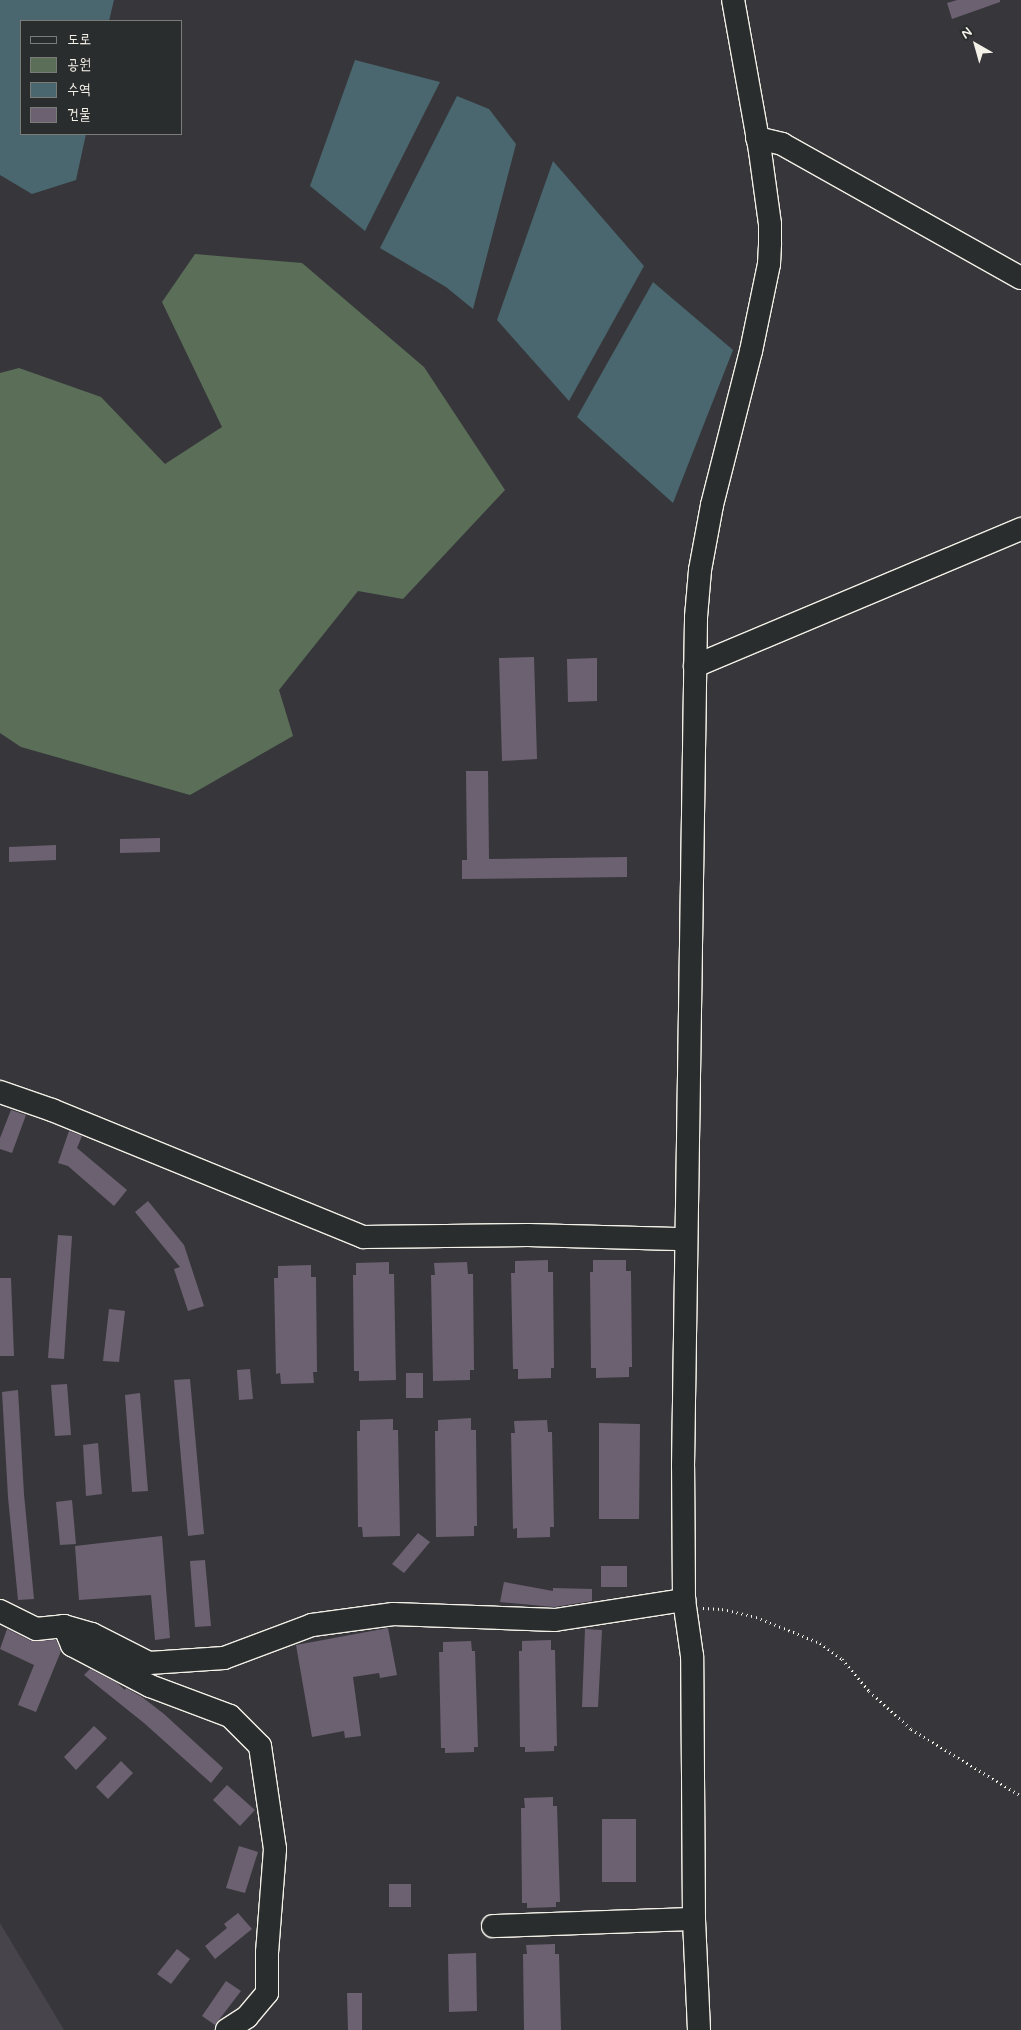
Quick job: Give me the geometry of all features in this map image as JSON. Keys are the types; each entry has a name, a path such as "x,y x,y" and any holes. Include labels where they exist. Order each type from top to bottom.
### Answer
{"street":[{"path":"699,2030 694,1920 692,1656 685,1604 683,1466 695,666 700,570 708,522 751,351 769,264 770,224 758,138 733,0"},
{"path":"758,138 782,144 1021,278"},
{"path":"695,666 1021,530"},
{"path":"0,1092 52,1110 363,1237 528,1235 686,1239"},
{"path":"0,1611 36,1628 64,1626 92,1634 149,1663 224,1658 312,1625 393,1614 555,1620 685,1604"},
{"path":"64,1626 72,1645 150,1686 230,1716 260,1746 275,1848 267,1993 247,2017 227,2030"},
{"path":"494,1926 694,1920"}],"path":[{"path":"685,1604 741,1613 787,1628 820,1643 842,1659 869,1691 911,1729 1021,1796"}],"shaded area":[{"path":"0,1923 64,2030 0,2030"}],"green space":[{"path":"195,254 302,263 424,367 505,490 403,599 358,591 279,690 293,736 190,795 21,747 0,733 0,373 19,368 101,397 165,464 222,427 162,302"}],"water":[{"path":"0,0 114,0 109,20 20,20 20,135 86,135 76,180 32,194 0,175"},
{"path":"355,60 440,82 365,231 310,186"},
{"path":"457,96 489,109 516,144 473,309 446,287 380,248"},
{"path":"553,161 644,266 569,401 497,320"},
{"path":"653,282 733,350 673,503 577,417"}],"building":[{"path":"957,0 1000,0 1000,2 952,19 947,3"},
{"path":"534,657 537,759 502,761 499,658"},
{"path":"597,658 597,701 568,702 567,659"},
{"path":"466,771 488,771 489,859 627,857 627,877 462,879 462,860 467,860"},
{"path":"160,838 160,852 120,853 120,839"},
{"path":"56,845 56,860 9,862 9,847"},
{"path":"11,1110 26,1115 12,1153 0,1149 0,1138"},
{"path":"69,1131 82,1136 77,1148 127,1190 114,1206 68,1166 58,1163"},
{"path":"148,1201 184,1245 204,1306 188,1311 174,1269 180,1267 135,1212"},
{"path":"58,1235 72,1236 64,1359 48,1358"},
{"path":"548,1260 548,1272 553,1272 554,1368 551,1368 551,1378 518,1379 518,1369 513,1369 511,1273 515,1273 515,1261"},
{"path":"593,1260 626,1260 626,1271 631,1271 632,1367 629,1367 629,1377 596,1378 596,1368 591,1368 590,1272 593,1272"},
{"path":"389,1262 389,1274 394,1274 396,1380 359,1381 359,1371 354,1371 353,1275 356,1275 356,1263"},
{"path":"467,1262 468,1274 473,1274 474,1370 470,1370 470,1380 433,1381 431,1275 435,1275 434,1263"},
{"path":"311,1265 311,1277 316,1277 317,1372 313,1372 314,1383 281,1384 280,1373 276,1374 274,1278 278,1278 278,1266"},
{"path":"0,1278 11,1278 14,1356 0,1356"},
{"path":"109,1309 125,1311 119,1362 103,1361"},
{"path":"250,1369 253,1399 239,1400 237,1370"},
{"path":"406,1373 423,1373 423,1398 406,1398"},
{"path":"190,1379 204,1534 188,1536 174,1380"},
{"path":"67,1384 71,1435 55,1436 51,1385"},
{"path":"18,1390 24,1494 34,1599 18,1600 8,1497 2,1392"},
{"path":"140,1393 148,1491 132,1492 125,1395"},
{"path":"471,1418 471,1430 476,1430 477,1526 474,1526 474,1536 436,1537 435,1431 438,1431 438,1420"},
{"path":"393,1419 393,1430 398,1430 400,1536 363,1537 362,1527 358,1527 357,1431 360,1431 360,1420"},
{"path":"547,1420 548,1432 552,1432 554,1527 550,1527 550,1537 517,1538 517,1528 513,1529 511,1433 515,1433 514,1421"},
{"path":"599,1423 640,1424 639,1519 599,1519"},
{"path":"98,1443 102,1494 86,1496 83,1445"},
{"path":"72,1500 76,1544 60,1545 56,1502"},
{"path":"418,1533 430,1542 404,1573 392,1564"},
{"path":"162,1536 170,1638 155,1640 151,1595 79,1600 75,1546"},
{"path":"205,1560 211,1626 195,1627 190,1561"},
{"path":"601,1566 627,1566 627,1587 601,1587"},
{"path":"504,1582 553,1591 553,1588 592,1589 592,1601 554,1607 500,1602"},
{"path":"388,1628 397,1675 380,1678 379,1673 353,1677 361,1736 345,1738 344,1731 312,1737 296,1645"},
{"path":"7,1629 31,1641 56,1640 61,1651 36,1712 18,1705 34,1665 0,1649"},
{"path":"585,1629 602,1630 598,1707 582,1707"},
{"path":"551,1640 551,1650 555,1650 557,1746 554,1746 554,1751 525,1752 525,1747 520,1747 519,1651 522,1651 522,1641"},
{"path":"471,1641 472,1651 475,1651 478,1747 474,1747 474,1752 445,1753 445,1748 441,1748 439,1652 443,1652 443,1642"},
{"path":"90,1669 117,1683 125,1690 126,1688 142,1697 164,1714 223,1768 211,1783 144,1723 84,1675"},
{"path":"94,1726 107,1738 76,1770 64,1757"},
{"path":"121,1761 133,1773 108,1799 96,1787"},
{"path":"227,1785 255,1810 240,1826 213,1800"},
{"path":"553,1797 553,1806 557,1806 560,1902 556,1902 556,1907 527,1908 527,1903 522,1903 521,1808 525,1808 524,1798"},
{"path":"602,1819 636,1819 636,1882 602,1882"},
{"path":"239,1846 258,1852 245,1893 226,1888"},
{"path":"389,1884 411,1884 411,1907 389,1907"},
{"path":"238,1913 252,1929 215,1959 205,1946 227,1928 224,1924"},
{"path":"555,1944 555,1954 559,1954 561,2030 524,2030 523,1954 527,1954 526,1945"},
{"path":"177,1949 190,1959 171,1984 157,1974"},
{"path":"476,1953 477,2011 449,2012 448,1954"},
{"path":"226,1981 241,1991 215,2025 202,2016"},
{"path":"347,1993 362,1993 362,2030 348,2030"}]}
